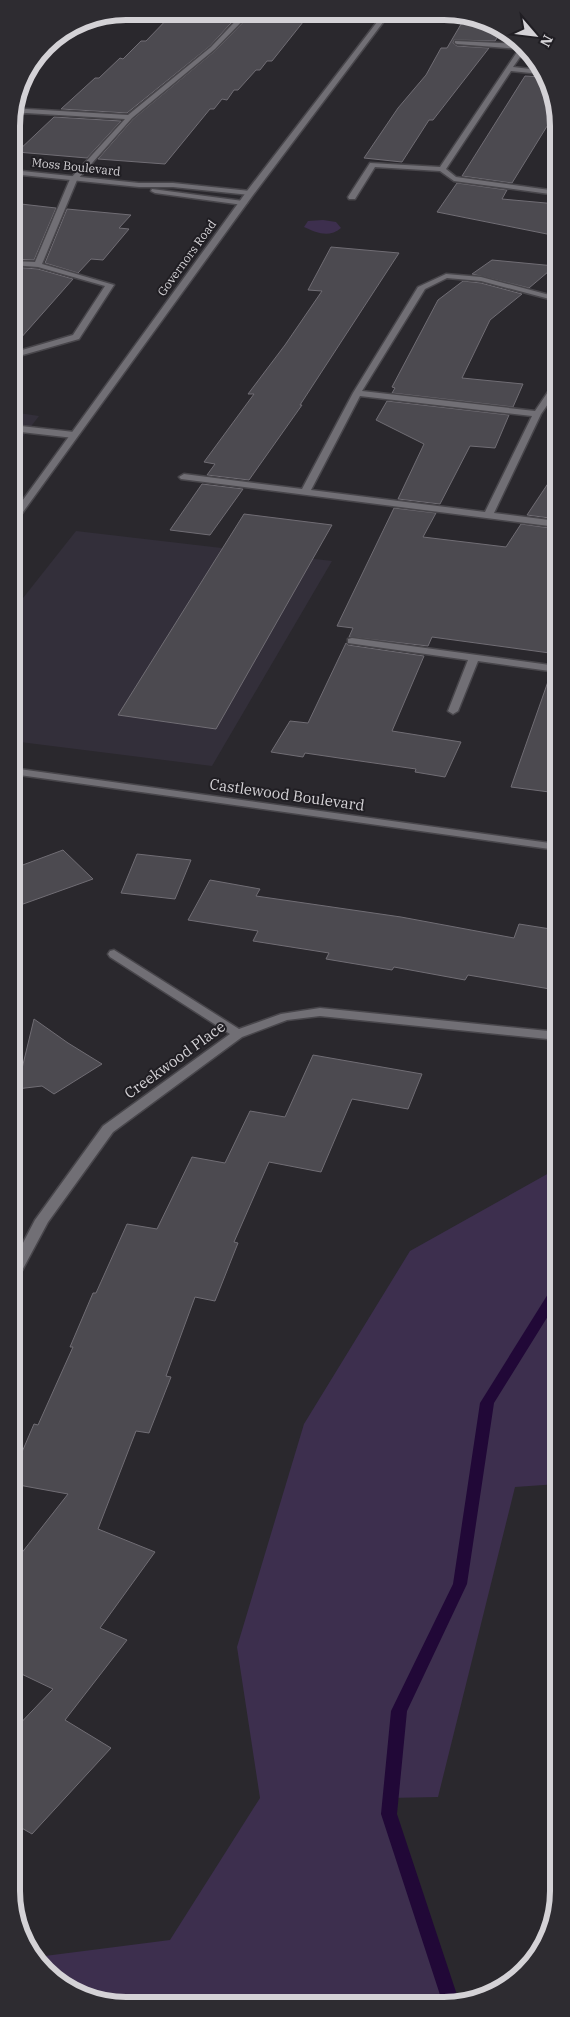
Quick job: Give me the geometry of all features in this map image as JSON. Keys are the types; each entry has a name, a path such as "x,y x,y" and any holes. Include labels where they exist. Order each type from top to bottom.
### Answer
{"main road":[{"path":"38,265 74,179 130,118 213,48 240,20"},
{"name":"Governors Road","path":"20,510 250,192 382,20"},
{"path":"457,42 510,45"},
{"path":"442,169 515,60"},
{"path":"510,69 535,72"},
{"path":"21,111 26,110 130,118"},
{"path":"352,197 373,165 442,169 454,179 550,191"},
{"name":"Moss Boulevard","path":"20,173 139,185 173,185 250,192"},
{"name":"Moss Boulevard","path":"139,185 161,193 243,203"},
{"path":"20,264 38,265 110,285 76,337 20,354"},
{"path":"306,491 357,393 422,287 446,276 481,279 550,297"},
{"path":"357,393 537,414"},
{"path":"488,515 537,414 550,395"},
{"path":"20,429 74,435"},
{"path":"184,477 550,523"},
{"path":"352,641 550,668"},
{"path":"452,711 474,658"},
{"name":"Castlewood Boulevard","path":"20,772 550,846"},
{"path":"114,954 238,1034"},
{"name":"Creekwood Place","path":"20,1262 42,1220 108,1129 238,1034 284,1017 320,1012 550,1035"}],"shaded area":[{"path":"323,220 336,222 341,228 327,234 318,233 304,227 308,221"},
{"path":"20,413 39,416 20,441"},
{"path":"76,531 332,561 212,766 20,742 20,602"},
{"path":"550,1172 550,1485 515,1487 438,1797 388,1798 398,1845 450,1997 119,1997 105,1995 79,1986 61,1975 42,1956 170,1940 260,1798 237,1647 304,1424 410,1251"}],"building":[{"path":"166,20 234,20 210,46 127,113 61,109 95,78 99,78 120,58 123,59 141,41 146,41"},
{"path":"245,20 305,20 272,61 267,61 260,70 256,70 238,90 234,90 227,100 222,99 214,109 210,109 165,164 98,159 133,119 216,50"},
{"path":"463,22 499,35 495,41 454,40 453,43 457,46 489,48 433,120 429,120 402,162 364,158 398,108 426,75 441,48 447,48"},
{"path":"525,76 538,77 548,105 550,121 512,183 462,176"},
{"path":"54,117 121,121 87,158 20,152 20,149"},
{"path":"457,183 507,190 502,199 550,203 550,235 437,212"},
{"path":"20,204 56,208 34,260 20,259"},
{"path":"67,209 131,215 119,228 129,229 103,260 91,259 78,273 45,263"},
{"path":"331,247 399,253 300,405 302,405 249,480 207,475 215,464 204,462 254,394 248,394 322,291 308,290"},
{"path":"492,260 550,266 550,270 529,288 472,274"},
{"path":"20,268 38,269 73,279 20,339"},
{"path":"463,281 481,283 522,294 490,320 462,378 523,384 513,407 392,393 395,388 392,387 438,300"},
{"path":"387,401 509,415 495,448 470,446 440,504 398,499 424,444 376,420"},
{"path":"550,480 550,518 527,515"},
{"path":"202,484 243,489 210,535 170,530"},
{"path":"394,508 436,513 423,537 506,547 521,524 550,528 550,653 432,637 428,646 349,637 353,628 337,626"},
{"path":"244,514 332,525 216,729 118,715"},
{"path":"346,643 348,645 424,656 392,731 461,742 445,777 415,772 416,769 305,753 303,757 271,752 290,721 308,723"},
{"path":"550,676 550,792 511,787"},
{"path":"63,850 93,879 20,905 20,866"},
{"path":"137,854 191,860 175,899 121,893"},
{"path":"210,880 260,889 256,896 401,917 514,938 519,924 550,929 550,989 468,975 465,980 394,967 392,970 326,959 329,953 253,941 258,931 188,920"},
{"path":"34,1019 102,1064 54,1094 42,1086 20,1089 20,1077"},
{"path":"313,1055 422,1074 408,1109 352,1099 321,1172 269,1162 234,1242 238,1243 215,1301 195,1297 166,1376 171,1377 149,1433 136,1431 98,1529 155,1552 100,1628 127,1640 65,1720 111,1748 32,1834 20,1827 20,1724 53,1689 20,1673 20,1555 68,1494 20,1485 20,1457 34,1424 38,1425 73,1347 70,1347 93,1293 96,1293 127,1224 157,1229 192,1157 225,1163 250,1111 285,1117"}],"waterway":[{"path":"450,1997 389,1814 399,1711 460,1584 487,1403 550,1302"}]}
